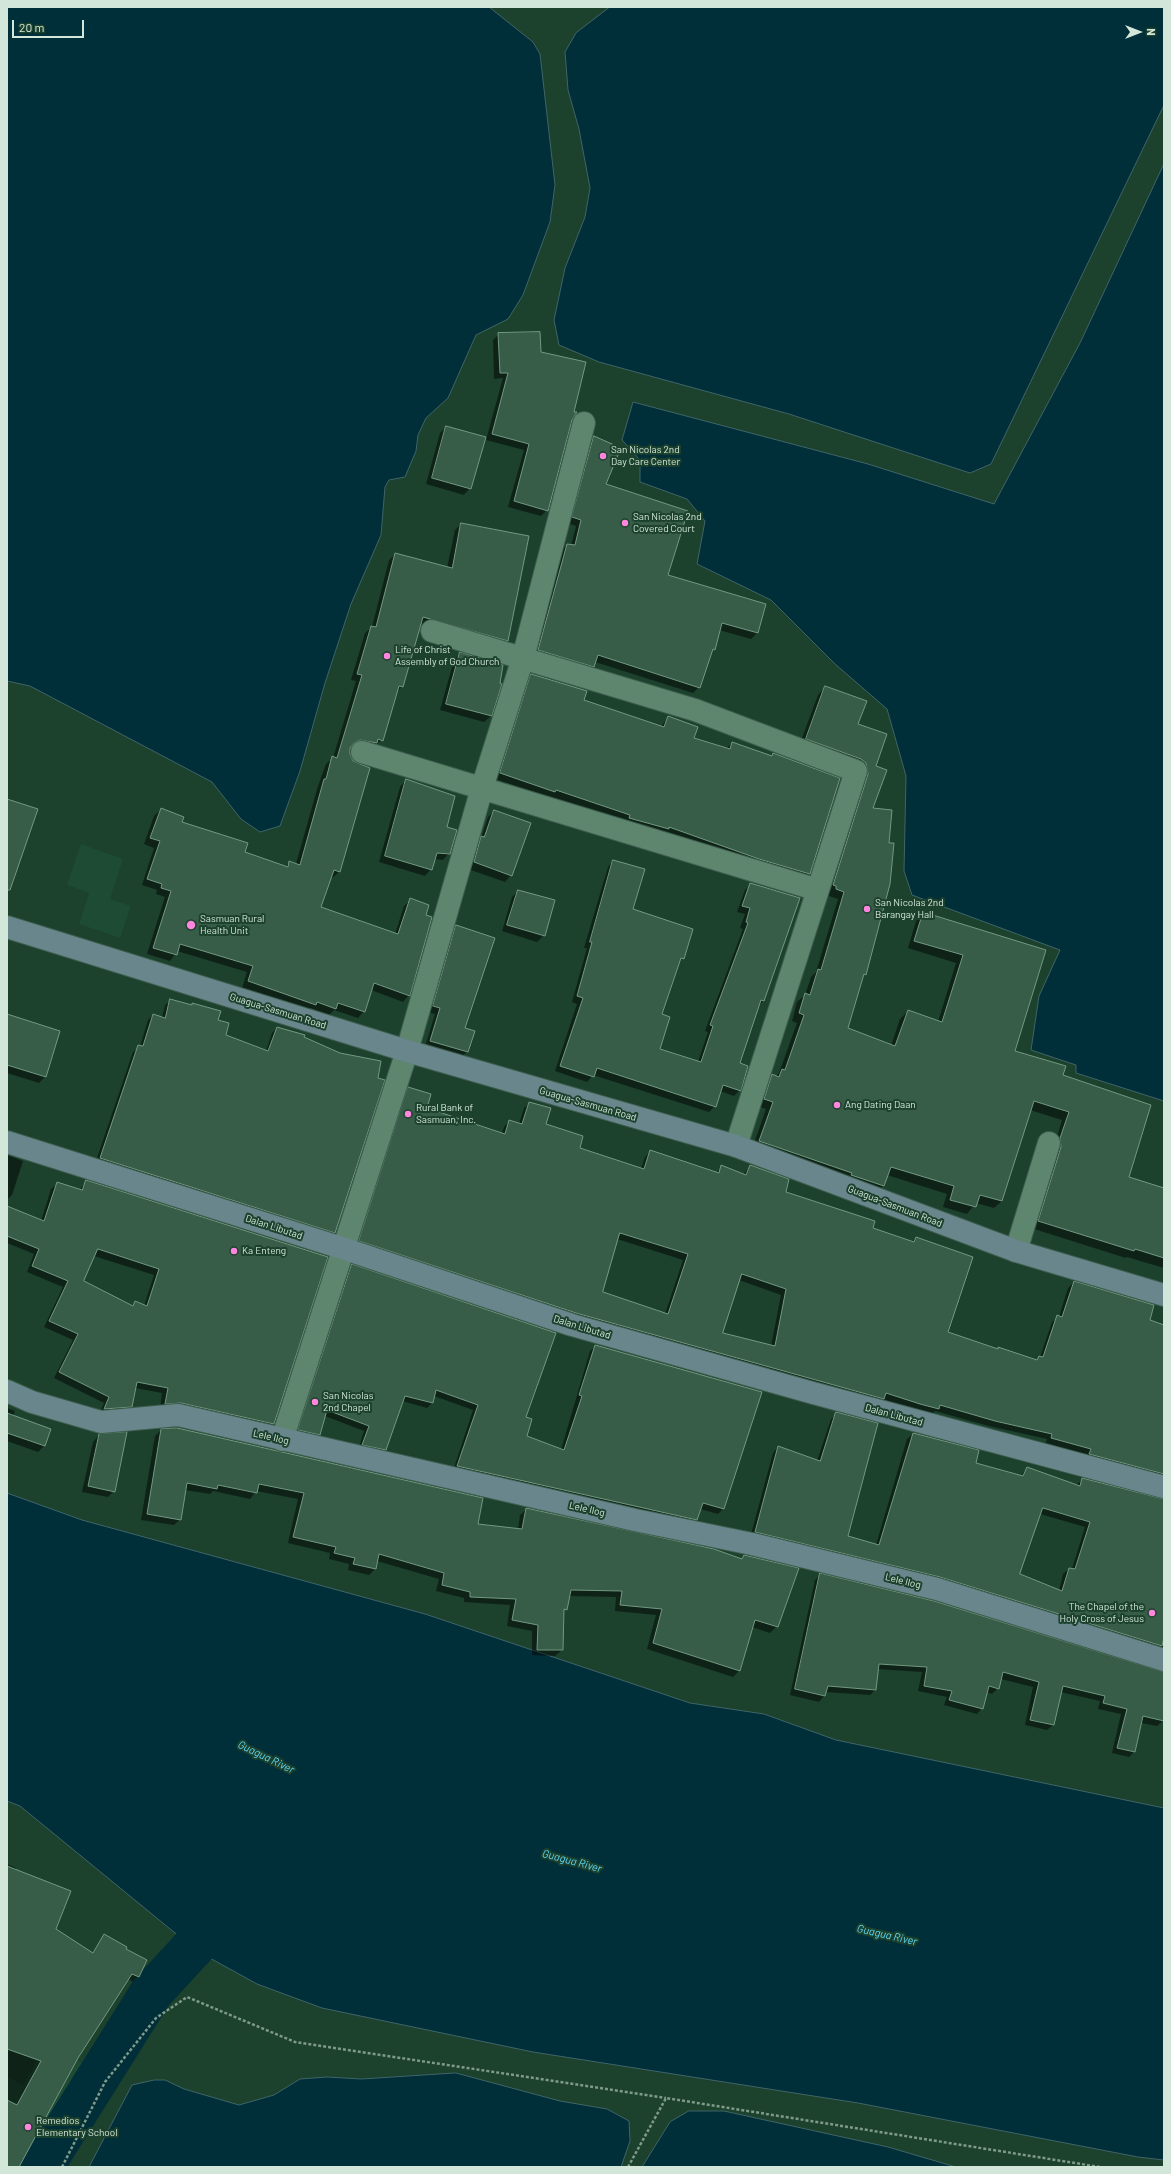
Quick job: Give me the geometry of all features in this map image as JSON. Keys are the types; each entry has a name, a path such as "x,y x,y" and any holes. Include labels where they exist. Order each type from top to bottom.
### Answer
{"street":[{"path":"282,1440 342,1248 407,1051 482,788 523,658 584,423"},
{"path":"432,631 696,710 856,771 736,1146"},
{"path":"362,752 818,890"},
{"name":"Guagua-Sasmuan Road","path":"7,927 407,1051 736,1146 1016,1251 1164,1295"},
{"name":"Dalan Libutad","path":"7,1142 342,1248 579,1327 813,1393 1164,1487"},
{"path":"1016,1251 1049,1143"},
{"name":"Lele Ilog","path":"7,1391 32,1402 101,1422 178,1415 635,1520 752,1544 937,1589 1164,1660"}],"path":[{"path":"62,2167 105,2082 156,2018 187,1997 295,2042 666,2098 1100,2167"},
{"path":"628,2167 666,2098"}],"shaded area":[{"path":"81,844 123,859 110,899 131,906 120,938 79,924 89,893 67,885"},
{"name":"Remedios Elementary School","path":"46,2044 84,2064 26,2167 7,2167 7,2076 23,2086"}],"water":[{"path":"7,7 489,7 533,42 540,54 555,185 550,222 523,295 508,319 476,335 448,398 426,418 418,435 416,451 405,477 389,480 385,487 381,535 351,604 325,683 300,771 280,826 260,832 241,819 212,782 30,686 7,681"},
{"path":"610,7 1164,7 1164,105 991,464 970,473 789,414 599,362 559,345 554,320 565,268 585,217 590,188 579,129 568,90 565,52 576,33"},
{"path":"1164,164 1164,1101 1076,1073 1076,1065 1031,1050 1039,996 1060,950 912,895 904,871 906,776 887,709 835,664 771,600 697,564 705,521 687,499 640,482 640,460 622,440 633,402 868,464 994,504 1080,343"},
{"name":"Guagua River","path":"7,1493 82,1520 425,1614 690,1703 764,1714 836,1740 1164,1808 1164,2160 1138,2157 858,2103 533,2052 322,2008 257,1984 197,1951 20,1806 7,1801"},
{"path":"456,2073 560,2101 607,2109 629,2121 630,2141 621,2167 89,2167 132,2085 154,2080 165,2080 184,2089 239,2105 274,2095 300,2079 327,2077 361,2079"},
{"path":"689,2111 724,2111 888,2147 956,2167 642,2167 670,2122"}],"building":[{"path":"540,332 541,352 586,362 574,412 577,412 572,420 548,511 514,501 529,444 492,434 508,373 500,373 498,333"},
{"path":"446,426 486,437 471,489 432,478"},
{"path":"594,436 621,448 606,484 688,511 668,575 766,604 758,633 722,623 715,650 713,649 700,688 598,655 594,667 538,650 567,544 575,545 581,520 572,517"},
{"path":"461,523 529,536 508,641 423,617 403,687 399,686 383,741 378,739 377,743 360,740 354,743 350,748 350,754 353,761 370,768 340,872 334,870 321,907 398,934 410,898 429,905 426,915 432,917 410,996 374,983 365,1012 338,1003 336,1009 317,1002 316,1005 248,981 253,966 180,944 177,955 153,948 171,891 161,888 162,884 147,879 160,841 150,838 161,808 184,817 182,822 248,843 245,852 288,867 289,861 300,865 324,779 326,779 332,756 337,758 362,675 357,674 371,626 376,627 395,553 452,568"},
{"path":"460,652 503,665 500,683 502,684 492,716 446,704"},
{"path":"531,674 587,691 584,700 664,727 668,716 698,727 694,738 730,749 732,742 772,756 773,753 840,778 810,874 759,859 669,827 669,829 629,818 630,815 500,773"},
{"path":"825,686 867,701 858,724 887,734 876,766 887,770 873,808 892,810 889,843 894,843 890,884 866,975 864,974 848,1028 895,1046 908,1010 942,1022 963,955 914,941 923,912 1046,950 1015,1051 1066,1066 1063,1075 1151,1105 1129,1177 1164,1188 1164,1258 1135,1249 1134,1251 1038,1221 1061,1147 1060,1138 1069,1112 1034,1101 1002,1201 980,1195 976,1207 950,1200 954,1186 891,1167 884,1186 851,1175 852,1173 759,1141 773,1102 764,1099 772,1074 779,1077 782,1069 785,1070 804,1015 799,1013 805,993 810,995 818,969 821,970 844,892 836,889 836,886 833,885 868,774 866,763 861,759 806,739"},
{"path":"406,779 455,796 447,827 457,830 450,854 437,853 432,870 385,856"},
{"path":"7,799 38,809 10,890 7,890"},
{"path":"494,810 531,823 512,876 474,862 481,836 484,837"},
{"path":"613,860 645,869 633,909 693,929 684,959 681,958 662,1014 670,1017 660,1049 701,1062 713,1026 710,1025 748,923 746,922 750,908 742,906 750,883 800,898 764,1001 761,1000 740,1063 748,1066 741,1091 723,1085 716,1107 597,1068 594,1077 560,1066 583,998 577,996 592,942 590,942"},
{"path":"518,890 555,900 545,936 507,925"},
{"path":"456,925 495,938 465,1028 475,1031 468,1052 430,1041 440,1008 433,1006"},
{"path":"170,999 221,1011 218,1020 229,1023 226,1035 268,1051 277,1027 305,1035 304,1037 340,1053 381,1061 378,1078 385,1080 335,1233 100,1158 138,1045 143,1046 153,1014 165,1018"},
{"path":"7,1014 60,1031 46,1077 7,1065"},
{"path":"408,1087 431,1094 427,1108 505,1134 509,1120 522,1124 529,1102 551,1108 546,1124 583,1136 580,1148 644,1169 650,1150 719,1173 721,1165 746,1175 750,1165 789,1179 786,1192 875,1221 873,1228 914,1242 916,1237 973,1257 948,1332 998,1349 998,1347 1037,1360 1039,1356 1043,1357 1057,1315 1062,1317 1074,1281 1154,1305 1150,1320 1164,1325 1164,1474 1089,1454 1091,1449 1051,1438 1052,1434 995,1421 940,1405 939,1409 886,1393 884,1399 576,1313 359,1241","holes":["620,1233 688,1254 668,1314 603,1292","742,1274 786,1289 775,1346 723,1333"]},
{"path":"86,1180 328,1257 274,1424 181,1403 165,1404 168,1388 137,1382 132,1407 104,1409 109,1397 59,1372 78,1334 49,1321 68,1281 32,1266 39,1249 7,1236 7,1206 44,1221 57,1182 82,1190","holes":["98,1249 159,1269 147,1306 135,1301 133,1306 84,1281"]},
{"path":"352,1264 556,1333 526,1417 532,1419 527,1436 564,1450 582,1396 579,1395 595,1345 762,1392 724,1509 703,1503 697,1520 457,1466 478,1405 436,1390 433,1403 405,1396 386,1450 362,1445 369,1426 327,1410 320,1435 298,1430"},
{"path":"836,1412 878,1423 848,1536 879,1545 913,1433 979,1450 976,1463 1023,1476 1027,1467 1080,1486 1082,1478 1164,1499 1164,1638 1162,1646 940,1577 755,1532 778,1446 820,1461","holes":["1043,1508 1090,1522 1075,1569 1069,1568 1062,1591 1020,1574"]},
{"path":"7,1413 51,1429 45,1446 7,1433"},
{"path":"177,1428 483,1498 478,1524 522,1529 526,1508 714,1549 742,1559 744,1555 799,1568 778,1627 755,1620 740,1671 653,1643 662,1609 620,1605 622,1591 571,1590 567,1610 564,1609 563,1650 537,1650 538,1625 512,1620 516,1599 470,1597 470,1592 442,1585 444,1573 379,1554 376,1569 353,1564 355,1558 334,1553 336,1547 293,1537 304,1493 259,1484 257,1493 218,1485 217,1489 187,1483 181,1520 147,1514 161,1429"},
{"path":"127,1432 115,1492 88,1486 99,1434"},
{"path":"820,1573 934,1601 1164,1672 1164,1721 1143,1716 1135,1752 1117,1748 1127,1709 1103,1703 1105,1696 1063,1686 1054,1725 1030,1720 1039,1682 1003,1672 999,1689 989,1686 983,1709 949,1700 952,1691 924,1686 927,1667 879,1664 876,1690 828,1686 825,1696 795,1689"},
{"path":"7,1866 71,1891 56,1929 93,1953 104,1934 127,1947 126,1949 147,1960 139,1977 132,1974 78,2058 19,2167 7,2167 7,2100 17,2105 41,2061 7,2049"}],"waterway":[{"path":"42,2167 151,1993 233,1904"}],"place":[{"name":"San Nicolas 2nd Day Care Center","path":"603,456"},
{"name":"San Nicolas 2nd Covered Court","path":"625,523"},
{"name":"Life of Christ Assembly of God Church","path":"387,656"},
{"name":"San Nicolas 2nd Barangay Hall","path":"867,909"},
{"name":"Sasmuan Rural Health Unit","path":"191,925"},
{"name":"Ang Dating Daan","path":"837,1105"},
{"name":"Rural Bank of Sasmuan, Inc.","path":"408,1114"},
{"name":"Ka Enteng","path":"234,1251"},
{"name":"San Nicolas 2nd Chapel","path":"315,1402"},
{"name":"The Chapel of the Holy Cross of Jesus","path":"1152,1613"},
{"name":"Remedios Elementary School","path":"28,2127"}]}
